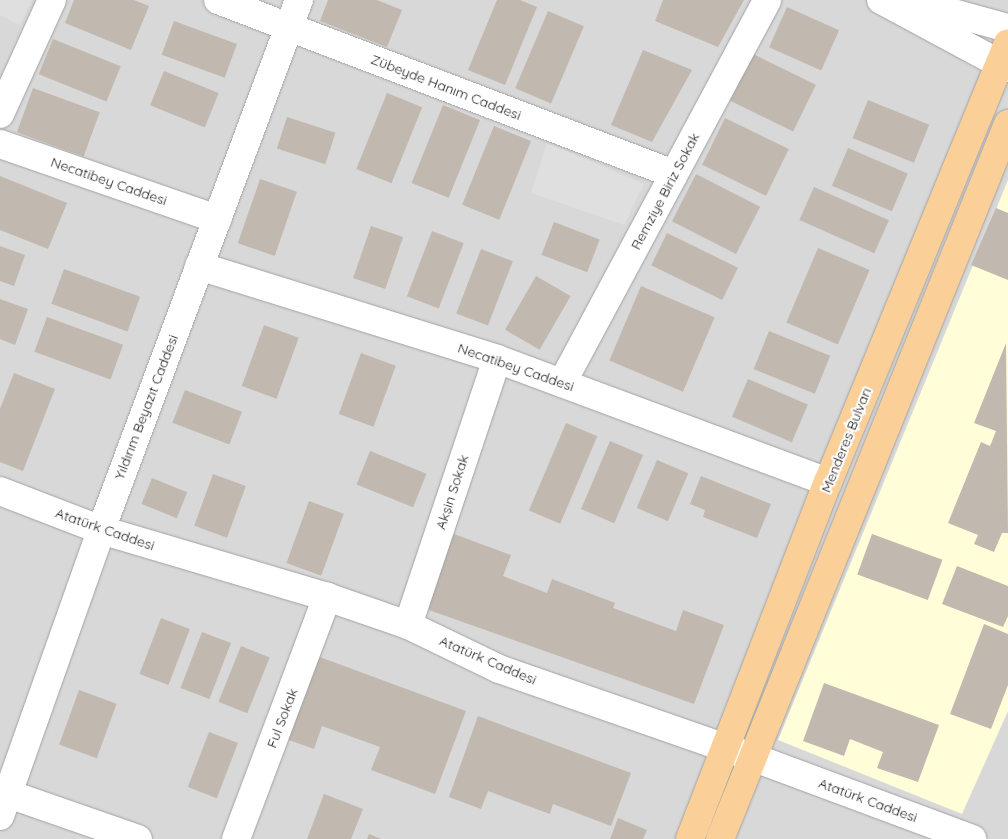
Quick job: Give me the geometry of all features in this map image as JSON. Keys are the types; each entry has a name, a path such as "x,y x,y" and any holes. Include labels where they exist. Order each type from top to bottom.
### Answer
{"main road":[{"name":"Menderes Bulvarı","path":"690,839 828,482 1005,59"},
{"path":"720,839 1008,124"}],"street":[{"path":"0,114 52,0"},
{"name":"Zübeyde Hanım Caddesi","path":"218,0 674,174"},
{"name":"Yıldırım Beyazıt Caddesi","path":"3,800 100,530 299,0"},
{"name":"Remziye Biriz Sokak","path":"562,383 767,0"},
{"path":"882,0 1005,59"},
{"path":"906,0 1008,28"},
{"name":"Necatibey Caddesi","path":"0,144 217,218"},
{"name":"Necatibey Caddesi","path":"199,266 497,359 828,482"},
{"name":"Akşin Sokak","path":"408,625 497,359"},
{"name":"Atatürk Caddesi","path":"0,491 100,530 328,597 408,625 500,669 752,757 972,839"},
{"name":"Ful Sokak","path":"236,839 328,597"},
{"path":"3,800 138,839"}],"shaded area":[{"path":"0,0 1008,0 1008,839 0,839"},
{"path":"0,0 32,0 20,25 0,15"},
{"path":"547,143 644,184 624,225 531,193"},
{"path":"1008,180 1008,711 962,814 778,740"}],"building":[{"path":"74,0 134,0 149,6 131,50 65,23"},
{"path":"328,0 377,0 402,10 387,47 320,21"},
{"path":"497,0 520,0 537,7 505,85 468,70"},
{"path":"663,0 744,0 718,47 655,21"},
{"path":"787,7 839,30 821,70 769,47"},
{"path":"548,11 584,26 551,104 515,88"},
{"path":"174,21 237,44 225,78 162,55"},
{"path":"53,39 121,66 106,102 39,74"},
{"path":"643,50 692,70 652,142 611,125"},
{"path":"753,54 816,85 793,131 730,101"},
{"path":"164,71 219,93 205,127 150,105"},
{"path":"33,88 100,112 84,156 17,132"},
{"path":"387,93 422,107 392,183 356,169"},
{"path":"868,100 929,125 914,163 853,138"},
{"path":"443,105 480,120 449,198 412,183"},
{"path":"287,117 336,133 325,164 277,148"},
{"path":"725,118 789,149 766,196 702,165"},
{"path":"494,126 531,141 499,220 462,205"},
{"path":"848,148 908,173 892,211 832,186"},
{"path":"696,174 760,207 736,254 672,221"},
{"path":"0,176 67,203 48,249 0,230"},
{"path":"260,179 297,192 275,256 238,243"},
{"path":"814,187 889,220 874,253 799,220"},
{"path":"996,208 1008,213 1008,280 971,265"},
{"path":"554,222 600,240 587,272 541,255"},
{"path":"371,226 403,237 385,289 353,278"},
{"path":"432,231 464,243 439,309 407,296"},
{"path":"667,233 738,268 722,300 651,265"},
{"path":"0,246 25,255 14,286 0,281"},
{"path":"818,248 870,270 838,344 786,323"},
{"path":"481,249 513,261 488,326 456,313"},
{"path":"64,269 140,297 127,331 51,304"},
{"path":"536,276 571,296 540,350 505,330"},
{"path":"641,286 715,317 683,392 609,361"},
{"path":"0,299 28,309 15,345 0,339"},
{"path":"47,317 123,345 110,379 34,352"},
{"path":"264,325 299,338 277,399 242,386"},
{"path":"769,331 830,356 815,394 754,369"},
{"path":"1006,343 1008,533 1002,533 994,552 974,544 978,535 948,523 981,442 990,446 996,431 974,423"},
{"path":"361,353 396,366 374,427 339,414"},
{"path":"14,373 55,389 23,471 0,462 0,409"},
{"path":"748,379 808,404 792,442 732,417"},
{"path":"185,390 242,412 229,445 172,423"},
{"path":"566,423 597,436 560,524 529,510"},
{"path":"610,441 643,455 614,523 581,509"},
{"path":"370,451 427,474 413,507 357,484"},
{"path":"657,460 688,473 668,521 637,508"},
{"path":"213,474 246,486 227,538 194,526"},
{"path":"701,476 771,504 757,538 703,517 705,510 690,504"},
{"path":"152,478 187,492 177,518 142,504"},
{"path":"309,501 344,514 321,576 286,563"},
{"path":"454,534 511,555 503,576 547,593 552,579 615,603 613,608 676,631 683,610 724,625 694,704 426,609"},
{"path":"872,534 942,560 928,600 857,574"},
{"path":"957,566 1008,586 1008,616 1003,627 942,604"},
{"path":"161,618 190,629 168,685 139,674"},
{"path":"984,624 1008,634 1008,685 991,729 950,714"},
{"path":"202,632 231,643 209,699 180,688"},
{"path":"241,646 270,658 247,713 219,702"},
{"path":"317,656 466,711 435,794 371,770 380,747 322,726 314,749 286,739"},
{"path":"824,683 939,725 918,782 877,768 883,752 850,739 844,756 803,741"},
{"path":"79,690 117,704 97,758 59,745"},
{"path":"478,716 631,773 611,826 553,804 550,814 488,791 481,809 449,797"},
{"path":"209,732 238,743 217,798 188,787"},
{"path":"324,794 363,809 351,839 307,839"},
{"path":"618,818 647,830 643,839 610,839"},
{"path":"369,834 381,839 367,839"}]}
